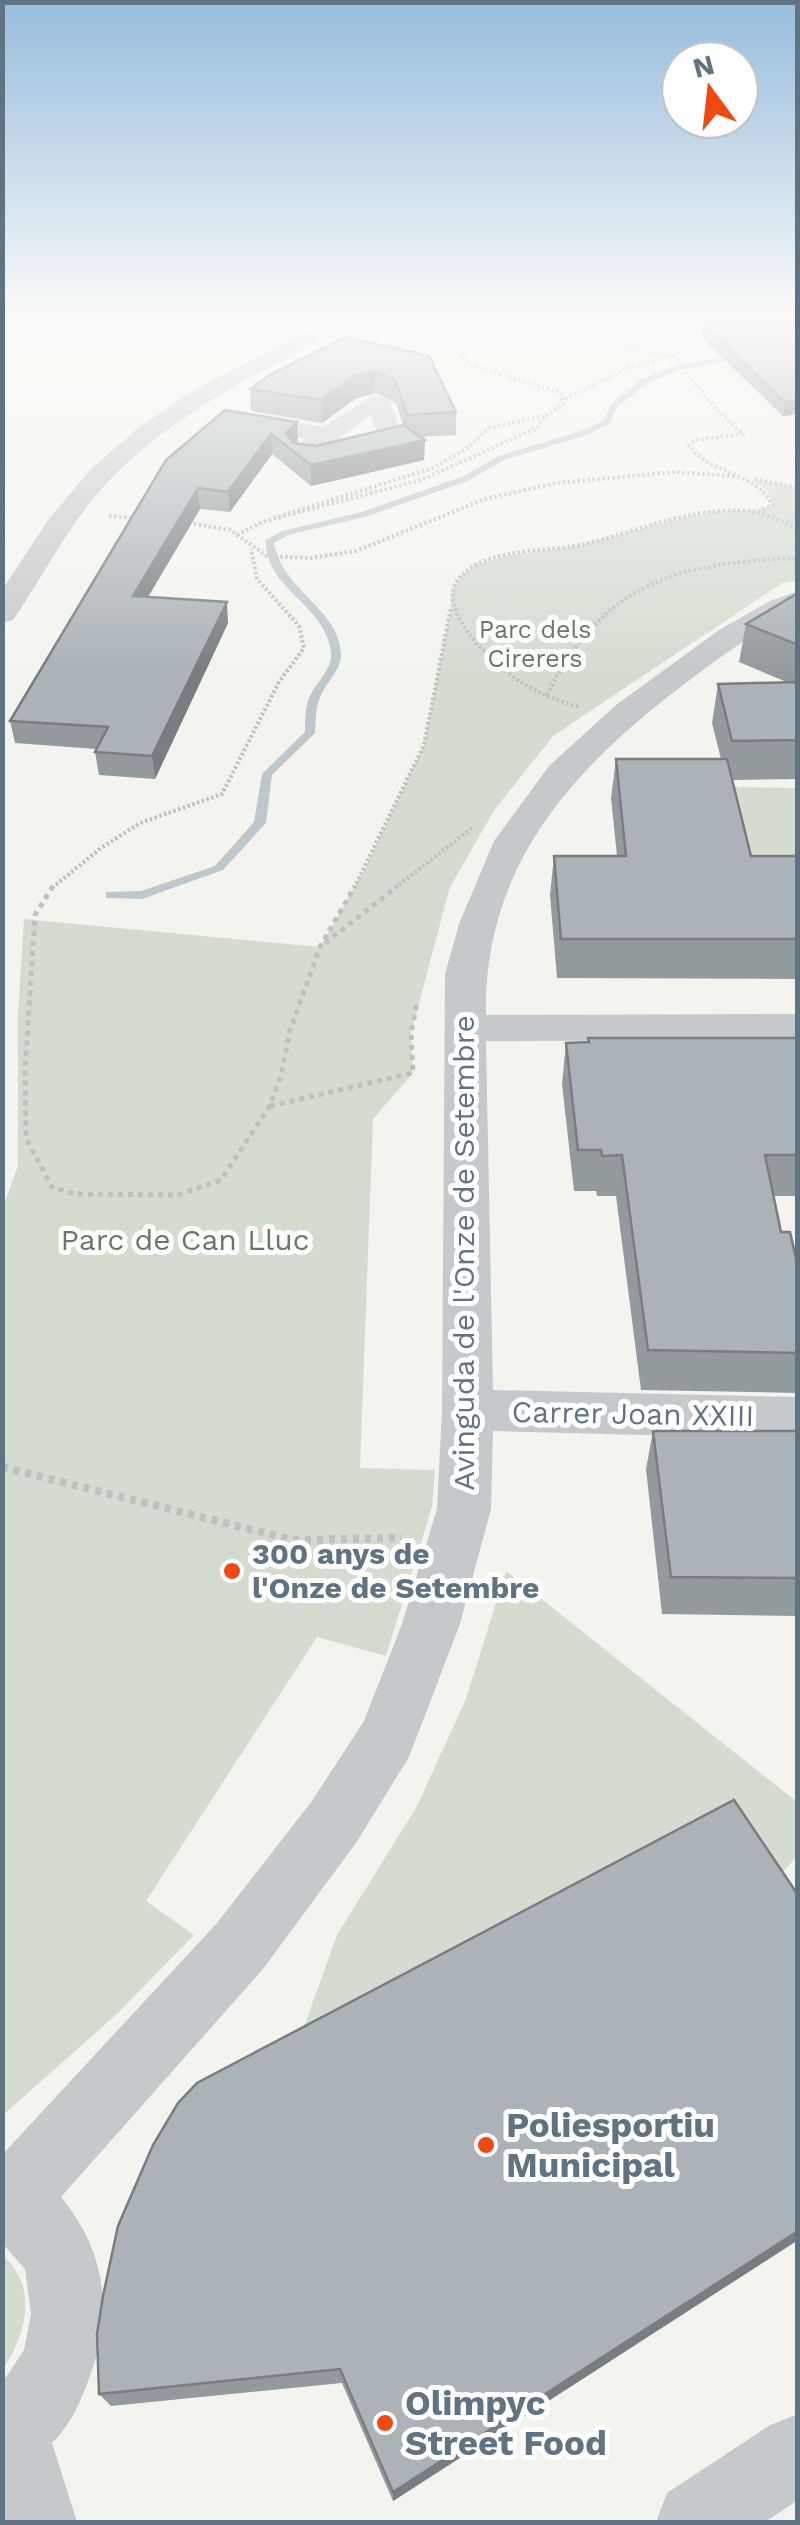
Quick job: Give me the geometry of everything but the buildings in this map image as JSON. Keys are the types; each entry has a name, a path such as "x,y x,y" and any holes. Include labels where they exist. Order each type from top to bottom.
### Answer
{"street":[{"path":"2,614 68,512 97,478 147,436"},
{"name":"Avinguda de l'Onze de Setembre","path":"4,2204 170,2028 240,1946 334,1822 388,1737 430,1624 464,1508 468,1410 465,974 478,911 503,856 533,807 577,753 691,663 798,600"},
{"path":"463,1028 798,1027"},
{"name":"Carrer Joan XXIII","path":"468,1410 798,1418"},
{"path":"4,2204 36,2220 56,2247 68,2281 69,2321 60,2360 38,2399 6,2432 37,2522"},
{"path":"696,2522 798,2453"}],"path":[{"path":"237,535 262,522 292,518 421,480 520,436"},
{"path":"174,522 208,524 244,538 251,549 257,579 299,626 304,648 280,682 222,794 180,812 140,822 53,886 35,915 25,1070 26,1138 52,1187 74,1194 178,1195 221,1180 239,1158 268,1107 320,947 364,870 424,745 451,607 450,592 460,578 477,565 597,542 707,513 759,511 773,504 768,492 752,479 701,460 689,444 728,436"},
{"path":"251,549 272,558 351,553 409,534 457,508 516,491 590,480 671,474 752,479 798,488"},
{"path":"759,511 798,529"},
{"path":"68,512 138,518"},
{"path":"547,695 581,632 630,592 694,568 798,558"},
{"path":"451,607 487,655 525,685 593,714"},
{"path":"320,947 484,819"},
{"path":"268,1107 413,1073"},
{"path":"2,1467 292,1540 404,1538"}],"green space":[{"name":"Parc de Can Lluc","path":"752,479 797,488 797,581 782,583 553,736 495,809 450,887 411,1033 413,1073 373,1119 360,1468 435,1470 432,1507 386,1656 317,1637 146,1901 194,1935 117,2014 3,2115 2,1210 18,1166 18,1013 24,919 320,947 364,870 424,745 452,594 461,577 471,568 503,557 584,544 696,515 773,505 768,491"},
{"path":"729,787 797,788 797,877 752,877"},
{"path":"506,1571 797,1802 797,1856 765,1892 293,2057 337,1935 417,1806 466,1699"},
{"path":"3,2256 21,2282 25,2311 18,2341 3,2369"}],"waterway":[{"path":"110,895 142,895 219,868 260,823 267,774 310,733 313,701 334,665 336,653 324,622 279,572 269,542 285,533 365,514 467,478 501,458 575,436"}],"place":[{"name":"300 anys de l'Onze de Setembre","path":"232,1571"},
{"name":"Poliesportiu Municipal","path":"486,2145"},
{"name":"Olimpyc Street Food","path":"385,2423"}],"park label":[{"name":"Parc dels Cirerers","path":"535,644"}]}
